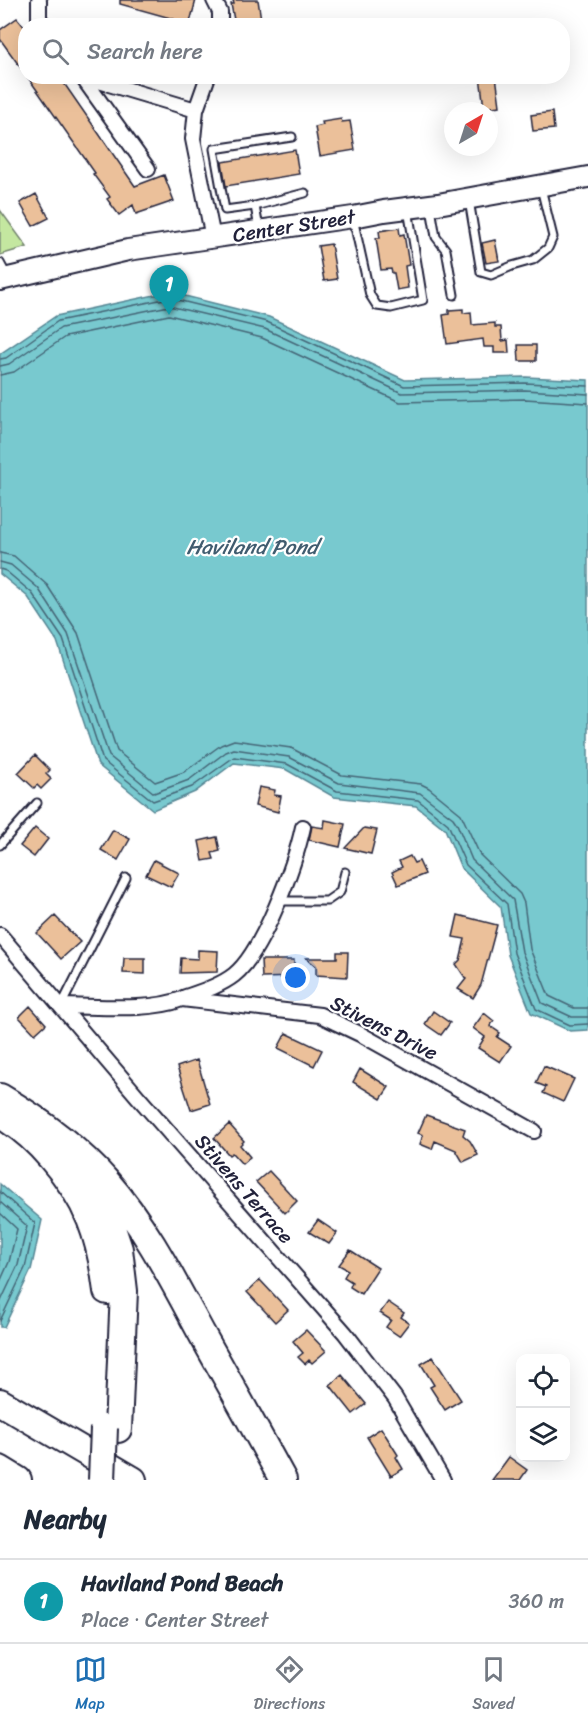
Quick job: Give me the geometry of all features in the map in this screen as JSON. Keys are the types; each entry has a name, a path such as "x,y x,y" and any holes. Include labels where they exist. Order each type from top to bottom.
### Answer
{"highway":[{"path":"0,1103 36,1122 69,1154 94,1188 109,1219 119,1249 124,1291 111,1429 102,1480"},
{"path":"0,1103 34,1118 68,1145 106,1181 124,1204 168,1271 283,1480"},
{"path":"0,1402 133,1480"},
{"path":"111,1429 117,1480"},
{"path":"0,1469 18,1480"}],"main road":[{"name":"Center Street","path":"3,273 128,250 384,211 431,206 588,177"}],"street":[{"path":"39,0 39,18"},
{"path":"214,0 220,12 220,18"},
{"path":"87,84 148,169"},
{"path":"106,84 196,110"},
{"path":"205,84 196,110 193,139 213,238"},
{"path":"182,999 235,975 251,955 291,869 303,827"},
{"name":"Stivens Terrace","path":"0,935 345,1333 395,1398 443,1480"},
{"name":"Stivens Drive","path":"61,1006 122,1007 172,1003 182,999 320,1015 362,1035 534,1131"}],"lane":[{"path":"292,137 214,149 225,210 255,206 304,193"},
{"path":"468,199 481,272 491,275 533,260 548,248 553,237 541,185"},
{"path":"255,206 260,231"},
{"path":"431,206 436,237 446,250 454,295"},
{"path":"353,217 370,295 377,306 391,308 423,300 408,209"},
{"path":"0,845 37,803"},
{"path":"278,901 327,901 340,892 345,872"},
{"path":"61,1006 126,878"}],"green space":[{"path":"0,210 27,247 0,255"}],"water":[{"name":"Haviland Pond","path":"169,292 269,317 405,380 526,377 588,380 588,1030 570,1031 531,1013 508,955 501,907 461,868 445,829 416,806 334,797 285,769 234,763 195,792 153,810 98,765 57,641 28,597 0,574 0,354 56,316"},
{"path":"0,1184 42,1220 31,1270 4,1327 0,1327"}],"building":[{"path":"120,0 196,0 191,18 170,18 120,4"},
{"path":"233,0 258,0 261,18 234,18 231,4 234,4"},
{"path":"18,19 18,64 0,39 0,30"},
{"path":"33,84 65,84 135,186 164,175 174,201 136,214 133,205 119,215 107,199 110,197 93,174 95,173"},
{"path":"481,84 497,84 500,106 498,106 498,102 483,102"},
{"path":"552,112 554,129 533,131 531,115"},
{"path":"341,119 342,122 350,121 355,150 320,156 315,127 323,125 322,122"},
{"path":"295,150 299,174 226,186 222,162"},
{"path":"36,194 49,218 33,226 20,203"},
{"path":"399,228 400,235 404,234 409,265 405,266 408,288 397,290 391,269 381,270 376,238 380,238 379,231"},
{"path":"495,240 499,261 486,263 482,243"},
{"path":"331,244 337,279 324,281 318,246"},
{"path":"463,309 463,313 471,312 472,325 495,323 495,327 501,327 502,341 508,340 509,353 494,353 494,347 484,347 483,339 447,344 443,315 449,314 449,310"},
{"path":"518,345 536,345 536,361 519,361"},
{"path":"35,755 50,770 46,774 51,779 41,789 37,785 34,788 18,773"},
{"path":"259,787 275,790 274,795 281,796 278,812 255,806"},
{"path":"325,820 345,824 340,847 309,840 312,826 324,828"},
{"path":"35,828 48,839 34,857 20,846"},
{"path":"364,828 377,830 371,854 345,848"},
{"path":"113,830 130,839 118,860 101,850"},
{"path":"217,837 220,851 212,853 214,859 203,861 199,841"},
{"path":"410,856 414,863 419,861 425,874 398,885 392,872 402,867 399,861"},
{"path":"154,860 179,873 171,887 146,875"},
{"path":"458,915 497,925 481,985 473,998 458,989 466,979 456,964 460,960 465,939 453,937"},
{"path":"55,916 80,942 61,959 37,933"},
{"path":"198,950 218,951 217,972 180,973 181,958 198,959"},
{"path":"337,952 348,952 347,977 316,975 316,966 306,958 337,958"},
{"path":"124,958 145,958 145,974 123,973"},
{"path":"261,960 294,960 294,977 262,978"},
{"path":"30,1006 46,1024 35,1034 19,1017"},
{"path":"433,1011 450,1023 441,1035 425,1024"},
{"path":"484,1013 494,1021 490,1026 500,1033 497,1037 511,1046 500,1062 478,1048 485,1037 473,1028"},
{"path":"286,1033 322,1050 314,1066 278,1048"},
{"path":"197,1060 210,1104 191,1110 177,1067"},
{"path":"544,1066 574,1079 563,1102 543,1093 546,1087 536,1083"},
{"path":"360,1069 389,1087 381,1099 353,1082"},
{"path":"426,1115 465,1129 463,1135 470,1141 478,1155 463,1162 456,1150 435,1141 432,1149 420,1144 423,1135 418,1133"},
{"path":"229,1124 244,1141 240,1145 250,1157 242,1164 232,1153 229,1155 214,1138"},
{"path":"269,1171 297,1201 285,1213 256,1182"},
{"path":"318,1220 337,1233 329,1244 309,1232"},
{"path":"350,1250 378,1268 361,1294 350,1287 352,1282 344,1277 348,1270 339,1265"},
{"path":"260,1280 288,1310 275,1322 247,1292"},
{"path":"388,1302 404,1313 401,1317 409,1323 399,1336 386,1327 391,1320 380,1313"},
{"path":"306,1330 326,1351 312,1363 309,1360 305,1364 298,1357 303,1353 293,1341"},
{"path":"433,1357 461,1400 445,1410 430,1387 434,1385 421,1364"},
{"path":"342,1375 366,1404 353,1414 330,1385"},
{"path":"381,1428 398,1455 396,1457 403,1469 391,1476 367,1437"},
{"path":"509,1457 527,1470 520,1480 492,1480"}],"place":[{"name":"Haviland Pond Beach","path":"169,315"}]}
